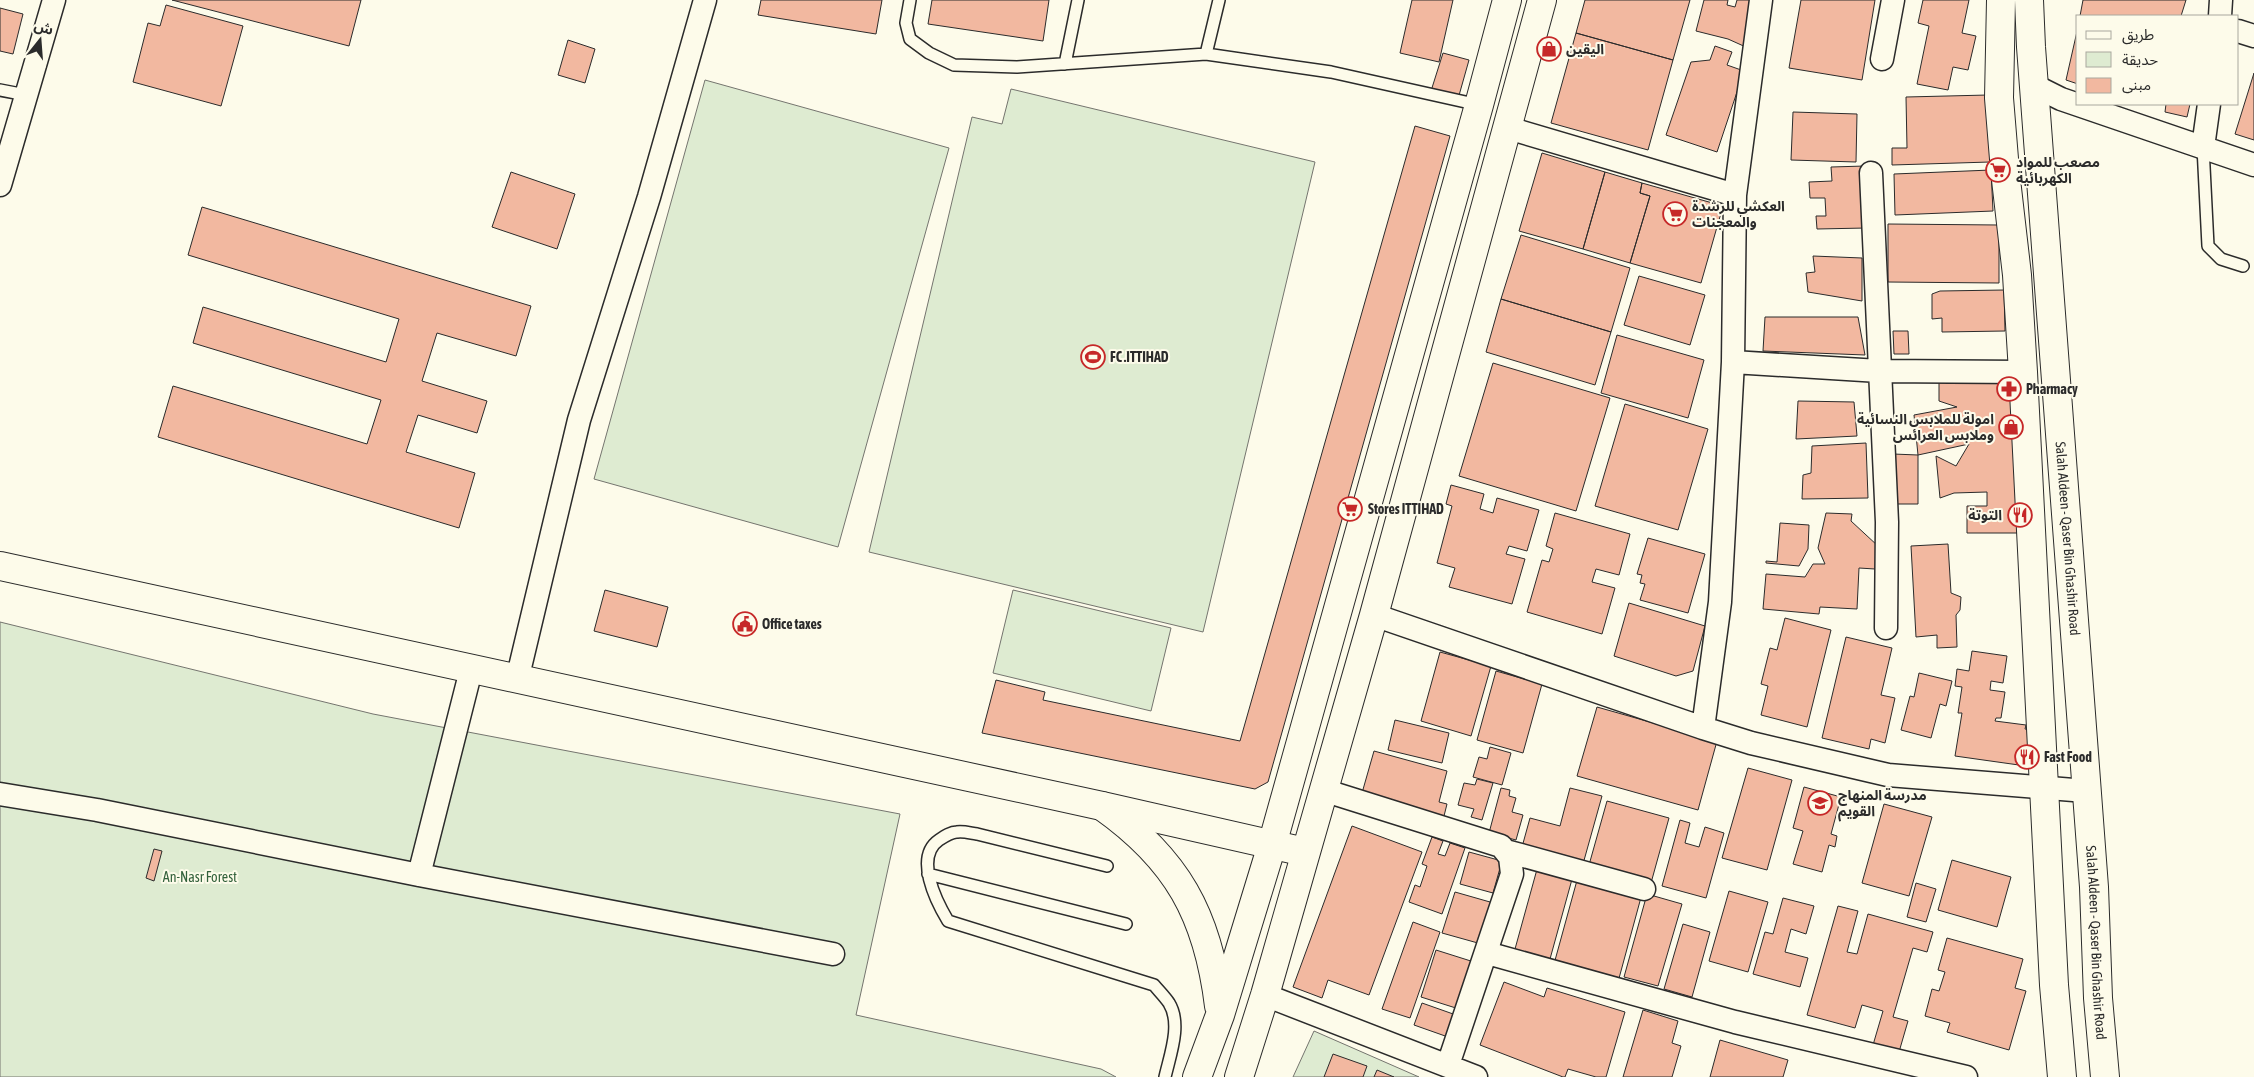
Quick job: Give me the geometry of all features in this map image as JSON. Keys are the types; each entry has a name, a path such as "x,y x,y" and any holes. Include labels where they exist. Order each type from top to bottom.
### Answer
{"main road":[{"path":"1197,1077 1220,1015 1272,845 1480,105 1507,0"},
{"path":"1239,1077 1266,995 1374,614 1542,0"},
{"path":"2001,0 1999,98 2004,170 2017,275 2054,986 2062,1077"},
{"name":"Salah Aldeen - Qaser Bin Ghashir Road","path":"2029,0 2030,47 2035,86 2094,887 2098,998 2105,1077"},
{"path":"0,566 1305,852"},
{"path":"1102,806 1130,826 1156,851 1178,879 1195,910 1208,943 1216,977 1220,1015"}],"street":[{"path":"0,185 54,0"},
{"path":"517,680 579,420 649,196 705,0"},
{"path":"1703,728 1720,602 1733,362 1735,195 1761,0"},
{"path":"1882,59 1893,0"},
{"path":"2220,15 2221,0"},
{"path":"2239,31 2254,36"},
{"path":"2035,86 2076,104"},
{"path":"2079,105 2254,165"},
{"path":"2203,147 2209,105"},
{"path":"1508,128 1735,195"},
{"path":"1871,173 1887,522 1886,628"},
{"path":"1733,362 1879,372 2023,372"},
{"path":"1374,614 1751,743 1888,775 2086,791"},
{"path":"419,875 471,670"},
{"path":"1323,790 1501,846 1506,851 1512,865 1512,874 1448,1065"},
{"path":"0,794 97,810 419,875 561,900 833,954"},
{"path":"1506,851 1644,889"},
{"path":"1487,953 1735,1022 1966,1077"},
{"path":"1266,995 1476,1077"}],"lane":[{"path":"910,0 906,23 910,39 929,53 954,65 1016,67 1206,54 1331,72 1480,105"},
{"path":"1065,64 1078,0"},
{"path":"1206,54 1219,0"},
{"path":"0,90 26,95"},
{"path":"2203,147 2208,246 2221,259 2243,266"},
{"path":"1107,866 976,834 956,832 946,835 934,843 929,857 928,874 937,903 948,921 1154,985 1170,1004 1174,1018 1174,1034 1165,1077"},
{"path":"928,874 1126,924"}],"green space":[{"path":"705,80 949,148 838,547 594,479"},
{"path":"1011,89 1315,162 1203,632 869,552 972,117 1002,124"},
{"path":"1013,590 1171,628 1151,711 993,673"},
{"name":"An-Nasr Forest","path":"0,622 373,714 900,814 856,1015 1101,1069 1116,1077 0,1077"},
{"path":"1314,1031 1419,1077 1293,1077"}],"building":[{"path":"172,0 361,0 349,46"},
{"path":"761,0 882,0 876,34 758,15"},
{"path":"932,0 1049,0 1043,41 928,24"},
{"path":"1412,0 1453,0 1439,62 1400,53"},
{"path":"1585,0 1690,0 1673,60 1576,33"},
{"path":"1704,0 1728,0 1727,5 1735,7 1737,0 1758,0 1748,48 1728,39 1696,31"},
{"path":"1801,0 1875,0 1862,80 1789,68"},
{"path":"1923,0 1969,0 1962,33 1976,36 1968,70 1953,67 1948,90 1917,84 1929,26 1918,23"},
{"path":"2083,0 2186,0 2181,15 2080,15"},
{"path":"166,5 243,26 221,106 133,82 148,23 160,26"},
{"path":"0,8 23,14 13,54 0,51"},
{"path":"1576,33 1673,60 1648,150 1551,123"},
{"path":"2076,36 2076,83 2066,80"},
{"path":"568,40 595,49 585,83 558,75"},
{"path":"1715,46 1732,52 1727,65 1744,71 1717,152 1666,135 1691,62 1710,60"},
{"path":"1443,53 1469,60 1458,99 1431,91"},
{"path":"2254,73 2254,140 2235,134"},
{"path":"1988,95 1990,162 1892,165 1892,148 1907,148 1906,97"},
{"path":"2166,105 2190,105 2187,117 2165,112"},
{"path":"1793,112 1857,114 1856,162 1791,160"},
{"path":"1415,126 1450,136 1268,782 1255,789 982,733 996,680 1045,692 1043,700 1240,741"},
{"path":"1542,153 1605,172 1583,249 1519,231"},
{"path":"1865,166 1866,228 1817,229 1816,216 1826,216 1825,198 1810,198 1809,182 1832,181 1831,167"},
{"path":"1991,170 1993,211 1895,215 1894,174"},
{"path":"511,172 575,194 557,249 492,227"},
{"path":"1605,172 1642,183 1640,193 1650,196 1630,263 1583,249"},
{"path":"1642,183 1723,206 1701,283 1630,263 1650,196 1640,193"},
{"path":"202,207 531,306 516,356 437,333 422,381 487,401 477,433 418,415 406,452 475,473 459,528 158,437 173,386 367,444 381,400 193,343 203,307 386,362 399,319 188,255"},
{"path":"1888,224 1999,225 1999,283 1888,282"},
{"path":"1521,235 1630,268 1611,332 1501,299"},
{"path":"1813,256 1862,258 1862,301 1808,292 1806,273 1815,272"},
{"path":"1639,276 1705,295 1690,345 1624,325"},
{"path":"2004,290 2005,331 1942,332 1942,318 1932,319 1932,294 1940,291"},
{"path":"1501,299 1611,332 1595,385 1486,352"},
{"path":"1765,317 1858,317 1865,355 1763,351"},
{"path":"1893,331 1908,331 1909,354 1894,354"},
{"path":"1617,335 1704,360 1688,418 1601,393"},
{"path":"1493,363 1610,398 1576,511 1459,476"},
{"path":"2014,376 2017,533 1967,533 1967,506 1987,506 1987,492 1954,493 1940,498 1936,456 1956,466 1969,444 1918,455 1914,415 1957,407 1939,401 1939,377"},
{"path":"1798,401 1854,402 1857,436 1796,439"},
{"path":"1625,404 1708,429 1678,530 1595,506"},
{"path":"1866,443 1868,498 1802,499 1803,475 1811,473 1812,446"},
{"path":"1893,454 1918,455 1918,504 1893,504"},
{"path":"1451,485 1484,494 1480,509 1493,513 1497,498 1539,510 1527,551 1509,546 1506,554 1525,559 1512,604 1449,587 1455,568 1437,563 1452,506 1446,504"},
{"path":"1555,513 1630,534 1619,575 1596,569 1592,582 1615,588 1602,634 1527,612 1542,560 1549,562 1553,549 1546,546"},
{"path":"1826,513 1852,514 1851,521 1892,559 1891,570 1859,568 1857,609 1820,607 1819,614 1763,609 1766,574 1805,577 1813,564 1825,564 1818,548"},
{"path":"1780,523 1809,525 1808,549 1799,566 1766,563 1766,561 1777,562"},
{"path":"1648,538 1705,554 1688,613 1640,600 1645,584 1640,583 1642,575 1637,574"},
{"path":"1948,544 1951,593 1961,597 1960,610 1956,615 1957,647 1937,648 1937,635 1916,637 1911,546"},
{"path":"605,590 668,607 657,647 594,631"},
{"path":"1629,603 1705,626 1693,671 1676,676 1614,656"},
{"path":"1785,618 1831,630 1807,727 1761,715 1768,686 1761,684 1770,648 1777,650"},
{"path":"1846,637 1892,648 1881,695 1895,698 1885,743 1871,739 1869,749 1822,738"},
{"path":"1972,651 2007,656 2003,683 1991,681 1990,690 2005,692 2001,718 1996,718 1995,721 2026,725 2025,729 2038,731 2033,767 1955,756 1962,713 1958,713 1962,687 1955,686 1957,669 1969,671"},
{"path":"1440,652 1491,666 1471,736 1421,721"},
{"path":"1496,671 1542,684 1523,753 1477,740"},
{"path":"1919,673 1952,681 1946,706 1940,704 1931,738 1901,730 1910,696 1914,697"},
{"path":"1597,707 1717,741 1698,810 1577,776"},
{"path":"1395,720 1449,733 1442,763 1388,750"},
{"path":"1490,747 1511,753 1502,785 1473,777 1479,757 1487,759"},
{"path":"1374,751 1447,771 1439,802 1447,804 1444,816 1362,793"},
{"path":"1748,768 1792,780 1767,870 1722,858"},
{"path":"1477,779 1493,783 1482,820 1471,817 1474,809 1458,805 1464,783 1475,785"},
{"path":"1804,787 1841,797 1831,834 1837,836 1835,847 1829,845 1822,872 1793,864 1803,831 1793,828"},
{"path":"1501,788 1510,790 1509,796 1516,798 1512,812 1523,815 1516,840 1489,833"},
{"path":"1570,788 1602,796 1583,864 1522,847 1530,818 1560,826"},
{"path":"1607,801 1669,818 1651,883 1589,865"},
{"path":"1884,804 1932,817 1909,896 1862,883"},
{"path":"1680,820 1690,823 1685,843 1699,847 1705,827 1724,833 1706,898 1662,886"},
{"path":"1352,826 1422,852 1369,995 1328,980 1322,998 1293,987"},
{"path":"1432,837 1443,841 1438,854 1445,856 1450,843 1465,848 1442,914 1409,902 1415,885 1420,887 1427,866 1422,864"},
{"path":"154,849 162,851 154,881 146,878"},
{"path":"1469,852 1502,861 1493,893 1460,884"},
{"path":"1952,860 2011,877 1997,927 1938,910"},
{"path":"1539,862 1574,872 1550,959 1515,949"},
{"path":"1579,873 1643,890 1618,982 1554,964"},
{"path":"1916,883 1936,889 1926,922 1907,917"},
{"path":"1729,891 1768,902 1748,972 1709,961"},
{"path":"1455,892 1497,904 1485,945 1442,933"},
{"path":"1647,894 1682,904 1658,986 1624,977"},
{"path":"1783,898 1814,906 1806,934 1791,929 1785,952 1808,958 1800,987 1753,974 1765,932 1773,934"},
{"path":"1838,906 1858,911 1847,952 1857,954 1868,914 1933,932 1927,952 1913,948 1893,1017 1908,1021 1899,1052 1873,1045 1883,1011 1862,1005 1855,1028 1807,1015"},
{"path":"1413,922 1440,932 1410,1018 1382,1009"},
{"path":"1683,924 1710,932 1692,997 1664,989"},
{"path":"1947,938 2023,959 2015,988 2026,991 2009,1050 1947,1032 1950,1023 1925,1016 1932,989 1939,991 1945,972 1938,970"},
{"path":"1436,950 1474,962 1459,1009 1421,997"},
{"path":"1504,982 1544,997 1547,988 1625,1012 1606,1077 1596,1077 1568,1069 1565,1077 1563,1077 1480,1045"},
{"path":"1422,1003 1456,1015 1448,1037 1414,1025"},
{"path":"1643,1010 1678,1021 1672,1043 1681,1046 1672,1077 1623,1077"},
{"path":"1720,1040 1788,1060 1783,1077 1710,1077"},
{"path":"1333,1054 1367,1066 1363,1077 1324,1077"},
{"path":"1377,1070 1394,1077 1374,1077"}],"place":[{"name":"اليقين","path":"1549,49"},
{"name":"مصعب للمواد الكهربائية","path":"1998,170"},
{"name":"العكشي للرشدة والمعجنات","path":"1675,214"},
{"name":"FC .ITTIHAD","path":"1093,357"},
{"name":"Pharmacy","path":"2009,389"},
{"name":"امولة للملابس النسائية وملابس العرائس","path":"2011,427"},
{"name":"Stores ITTIHAD","path":"1350,509"},
{"name":"التوتة","path":"2020,515"},
{"name":"Office taxes","path":"745,624"},
{"name":"Fast Food","path":"2027,757"},
{"name":"مدرسة المنهاج القويم","path":"1820,803"}]}
